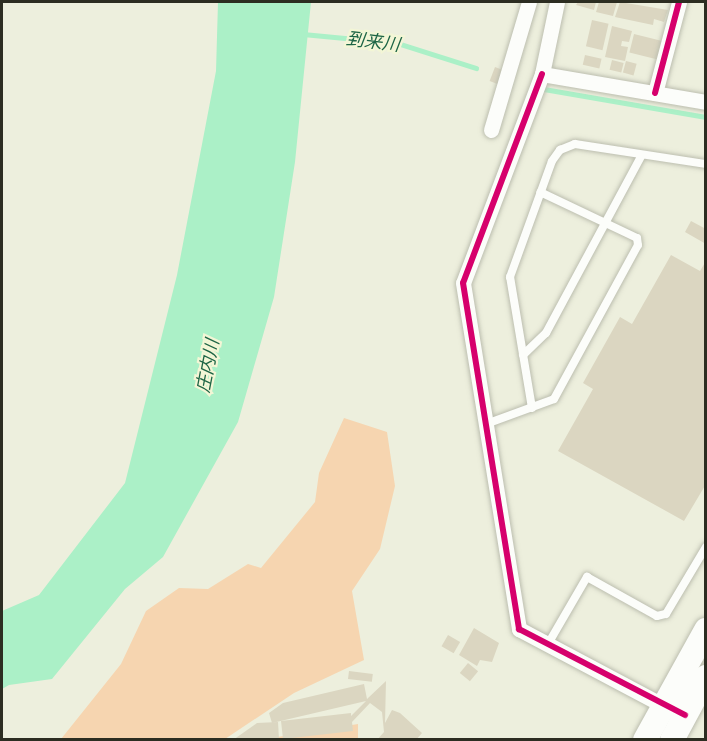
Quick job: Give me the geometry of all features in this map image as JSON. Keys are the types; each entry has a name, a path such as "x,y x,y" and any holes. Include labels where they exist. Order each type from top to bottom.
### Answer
{"main road":[{"path":"645,740 705,630"},
{"path":"672,740 705,677"}],"street":[{"path":"491,130 529,2"},
{"path":"557,2 542,74 463,283 519,629 663,706 685,715"},
{"path":"655,93 679,2"},
{"path":"542,74 705,102"}],"lane":[{"path":"532,408 510,277 540,192 560,150 575,144 705,164"},
{"path":"523,355 546,333 642,155"},
{"path":"486,424 554,399 638,245 637,238 540,192"},
{"path":"548,644 587,577 657,616 666,614 705,547"}],"shaded area":[{"path":"344,418 387,432 395,486 380,549 352,591 364,660 294,693 225,739 61,739 121,664 146,611 179,588 208,589 248,564 261,568 315,502 319,473"},
{"path":"358,724 358,739 265,739"}],"water":[{"name":"庄内川","path":"218,2 311,2 295,162 274,297 238,422 163,557 125,589 52,679 9,685 2,689 2,611 39,595 125,483 177,275 216,71"}],"building":[{"path":"578,2 596,2 594,10 576,5"},
{"path":"599,2 617,2 613,16 596,12"},
{"path":"620,2 668,10 664,22 654,19 653,25 615,17"},
{"path":"592,20 609,24 602,50 586,46"},
{"path":"612,26 632,31 629,42 622,41 621,46 628,47 625,61 605,57"},
{"path":"634,34 662,41 658,59 629,52"},
{"path":"585,55 602,59 599,69 583,65"},
{"path":"612,60 624,63 621,73 610,70"},
{"path":"626,61 637,64 634,75 623,73"},
{"path":"495,67 503,70 498,84 490,81"},
{"path":"691,221 706,229 706,244 685,232"},
{"path":"671,255 700,271 706,261 706,484 684,521 558,451 593,389 583,383 620,317 632,324"},
{"path":"474,628 499,643 492,662 480,660 477,666 459,655"},
{"path":"448,635 460,642 454,653 442,646"},
{"path":"468,663 478,671 470,681 460,673"},
{"path":"349,671 373,674 372,682 348,679"},
{"path":"386,681 385,723 392,710 400,713 422,733 416,740 377,740 384,732 382,712 370,703 352,722 353,731 283,739 281,721 351,713 351,716 366,701 272,723 269,713 283,703 364,684 367,699"},
{"path":"278,722 279,739 233,740 257,723"}],"waterway":[{"name":"到来川","path":"303,34 397,43 476,68"},
{"name":"到来川","path":"544,89 706,117"}],"cycle path":[{"path":"655,93 679,2"},
{"path":"542,74 463,283 519,629 685,715"}]}
